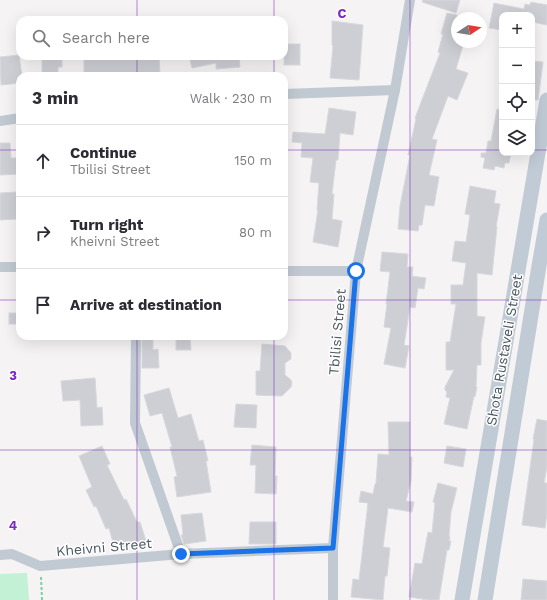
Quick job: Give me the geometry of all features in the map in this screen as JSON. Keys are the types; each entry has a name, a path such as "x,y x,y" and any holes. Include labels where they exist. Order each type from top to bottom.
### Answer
{"street":[{"name":"Tbilisi Street","path":"333,600 333,548 356,271 395,90 410,0"},
{"path":"288,94 395,90"},
{"name":"Shota Rustaveli Street","path":"462,600 547,100"},
{"path":"0,120 16,118"},
{"name":"Shota Rustaveli Street","path":"484,600 547,220"},
{"path":"0,267 16,267"},
{"path":"288,271 356,271"},
{"path":"136,340 135,423 181,554"},
{"name":"Kheivni Street","path":"0,554 12,554 40,566 181,554 333,548"}],"path":[{"path":"40,566 42,600"}],"green space":[{"path":"27,573 29,600 0,600 0,574"}],"building":[{"path":"423,0 460,0 456,12 422,2"},
{"path":"531,2 547,5 547,25 535,23 535,12 499,12 499,30 489,28 494,3 524,9 525,4 530,5"},
{"path":"447,13 451,14 451,48 462,48 456,69 468,73 457,100 448,96 432,139 437,140 429,175 439,177 434,206 425,205 422,225 419,225 418,231 398,229 400,206 410,155 408,155 415,118 440,53 438,52 443,34 441,34"},
{"path":"332,21 363,25 359,80 330,78 333,46"},
{"path":"288,44 300,44 300,65 284,65 284,60 288,60"},
{"path":"16,55 16,60 20,60 21,72 16,72 16,83 1,85 0,57"},
{"path":"42,60 62,60 62,67 58,67 58,72 42,72"},
{"path":"84,60 159,60 160,72 84,72"},
{"path":"190,60 239,60 240,67 216,69 216,63 192,68"},
{"path":"535,61 543,62 538,100 535,100"},
{"path":"329,108 356,112 353,135 340,133 338,160 336,160 332,194 334,194 332,219 342,221 338,247 313,242 318,210 319,183 310,182 313,158 301,157 302,143 292,142 293,132 325,134"},
{"path":"497,109 499,109 499,156 510,156 509,163 505,163 504,168 495,166 494,170 483,168 485,158 481,157 481,153 486,153 488,141 491,141"},
{"path":"0,143 10,143 11,158 16,158 16,174 0,175"},
{"path":"470,186 496,191 494,203 500,204 496,227 492,275 477,273 477,316 485,317 481,343 481,365 477,365 477,387 467,429 444,424 450,398 446,397 447,392 445,387 454,370 446,370 446,342 450,342 456,304 451,304 451,285 463,285 466,263 452,261 455,241 466,242 470,215 465,214"},
{"path":"16,192 16,219 0,220 0,193"},
{"path":"382,252 408,254 407,267 413,267 412,276 426,278 424,289 418,288 415,308 410,307 404,345 409,346 405,368 384,364 391,328 384,327 390,272 380,271"},
{"path":"9,313 16,313 16,324 9,324"},
{"path":"142,340 153,340 153,350 158,349 159,368 142,368"},
{"path":"176,340 190,340 191,350 176,350"},
{"path":"262,344 285,346 291,353 291,359 285,363 285,375 291,380 292,383 291,387 282,396 256,395 256,371 260,371"},
{"path":"95,378 97,408 102,407 103,425 81,426 80,400 63,401 61,381"},
{"path":"169,388 178,418 191,414 199,441 203,440 208,461 206,461 211,492 177,497 174,477 177,476 170,447 172,447 162,413 150,416 144,395"},
{"path":"236,404 257,405 256,428 234,427"},
{"path":"537,419 547,421 547,467 544,483 547,483 547,513 545,528 522,525"},
{"path":"388,422 410,422 410,457 412,457 411,481 406,501 414,502 412,512 388,508 383,547 390,548 387,576 385,576 383,600 351,597 353,579 359,580 368,503 359,502 361,491 373,494 376,484 378,454 389,455"},
{"path":"252,445 276,447 276,494 255,493 256,465 250,465"},
{"path":"102,446 110,464 107,465 124,500 126,499 137,522 140,522 146,541 115,550 109,528 106,529 96,506 94,507 86,490 92,487 79,456"},
{"path":"447,446 466,449 463,467 444,463"},
{"path":"438,483 457,488 451,512 449,541 451,541 449,550 447,550 439,600 409,597 415,563 422,564 428,532 432,533 435,503 433,502"},
{"path":"202,513 206,541 184,544 181,535 183,535 181,515"},
{"path":"250,522 276,522 276,544 249,544"},
{"path":"523,579 547,581 547,600 521,600"}],"route":[{"path":"181,554 333,548 356,271"}]}
